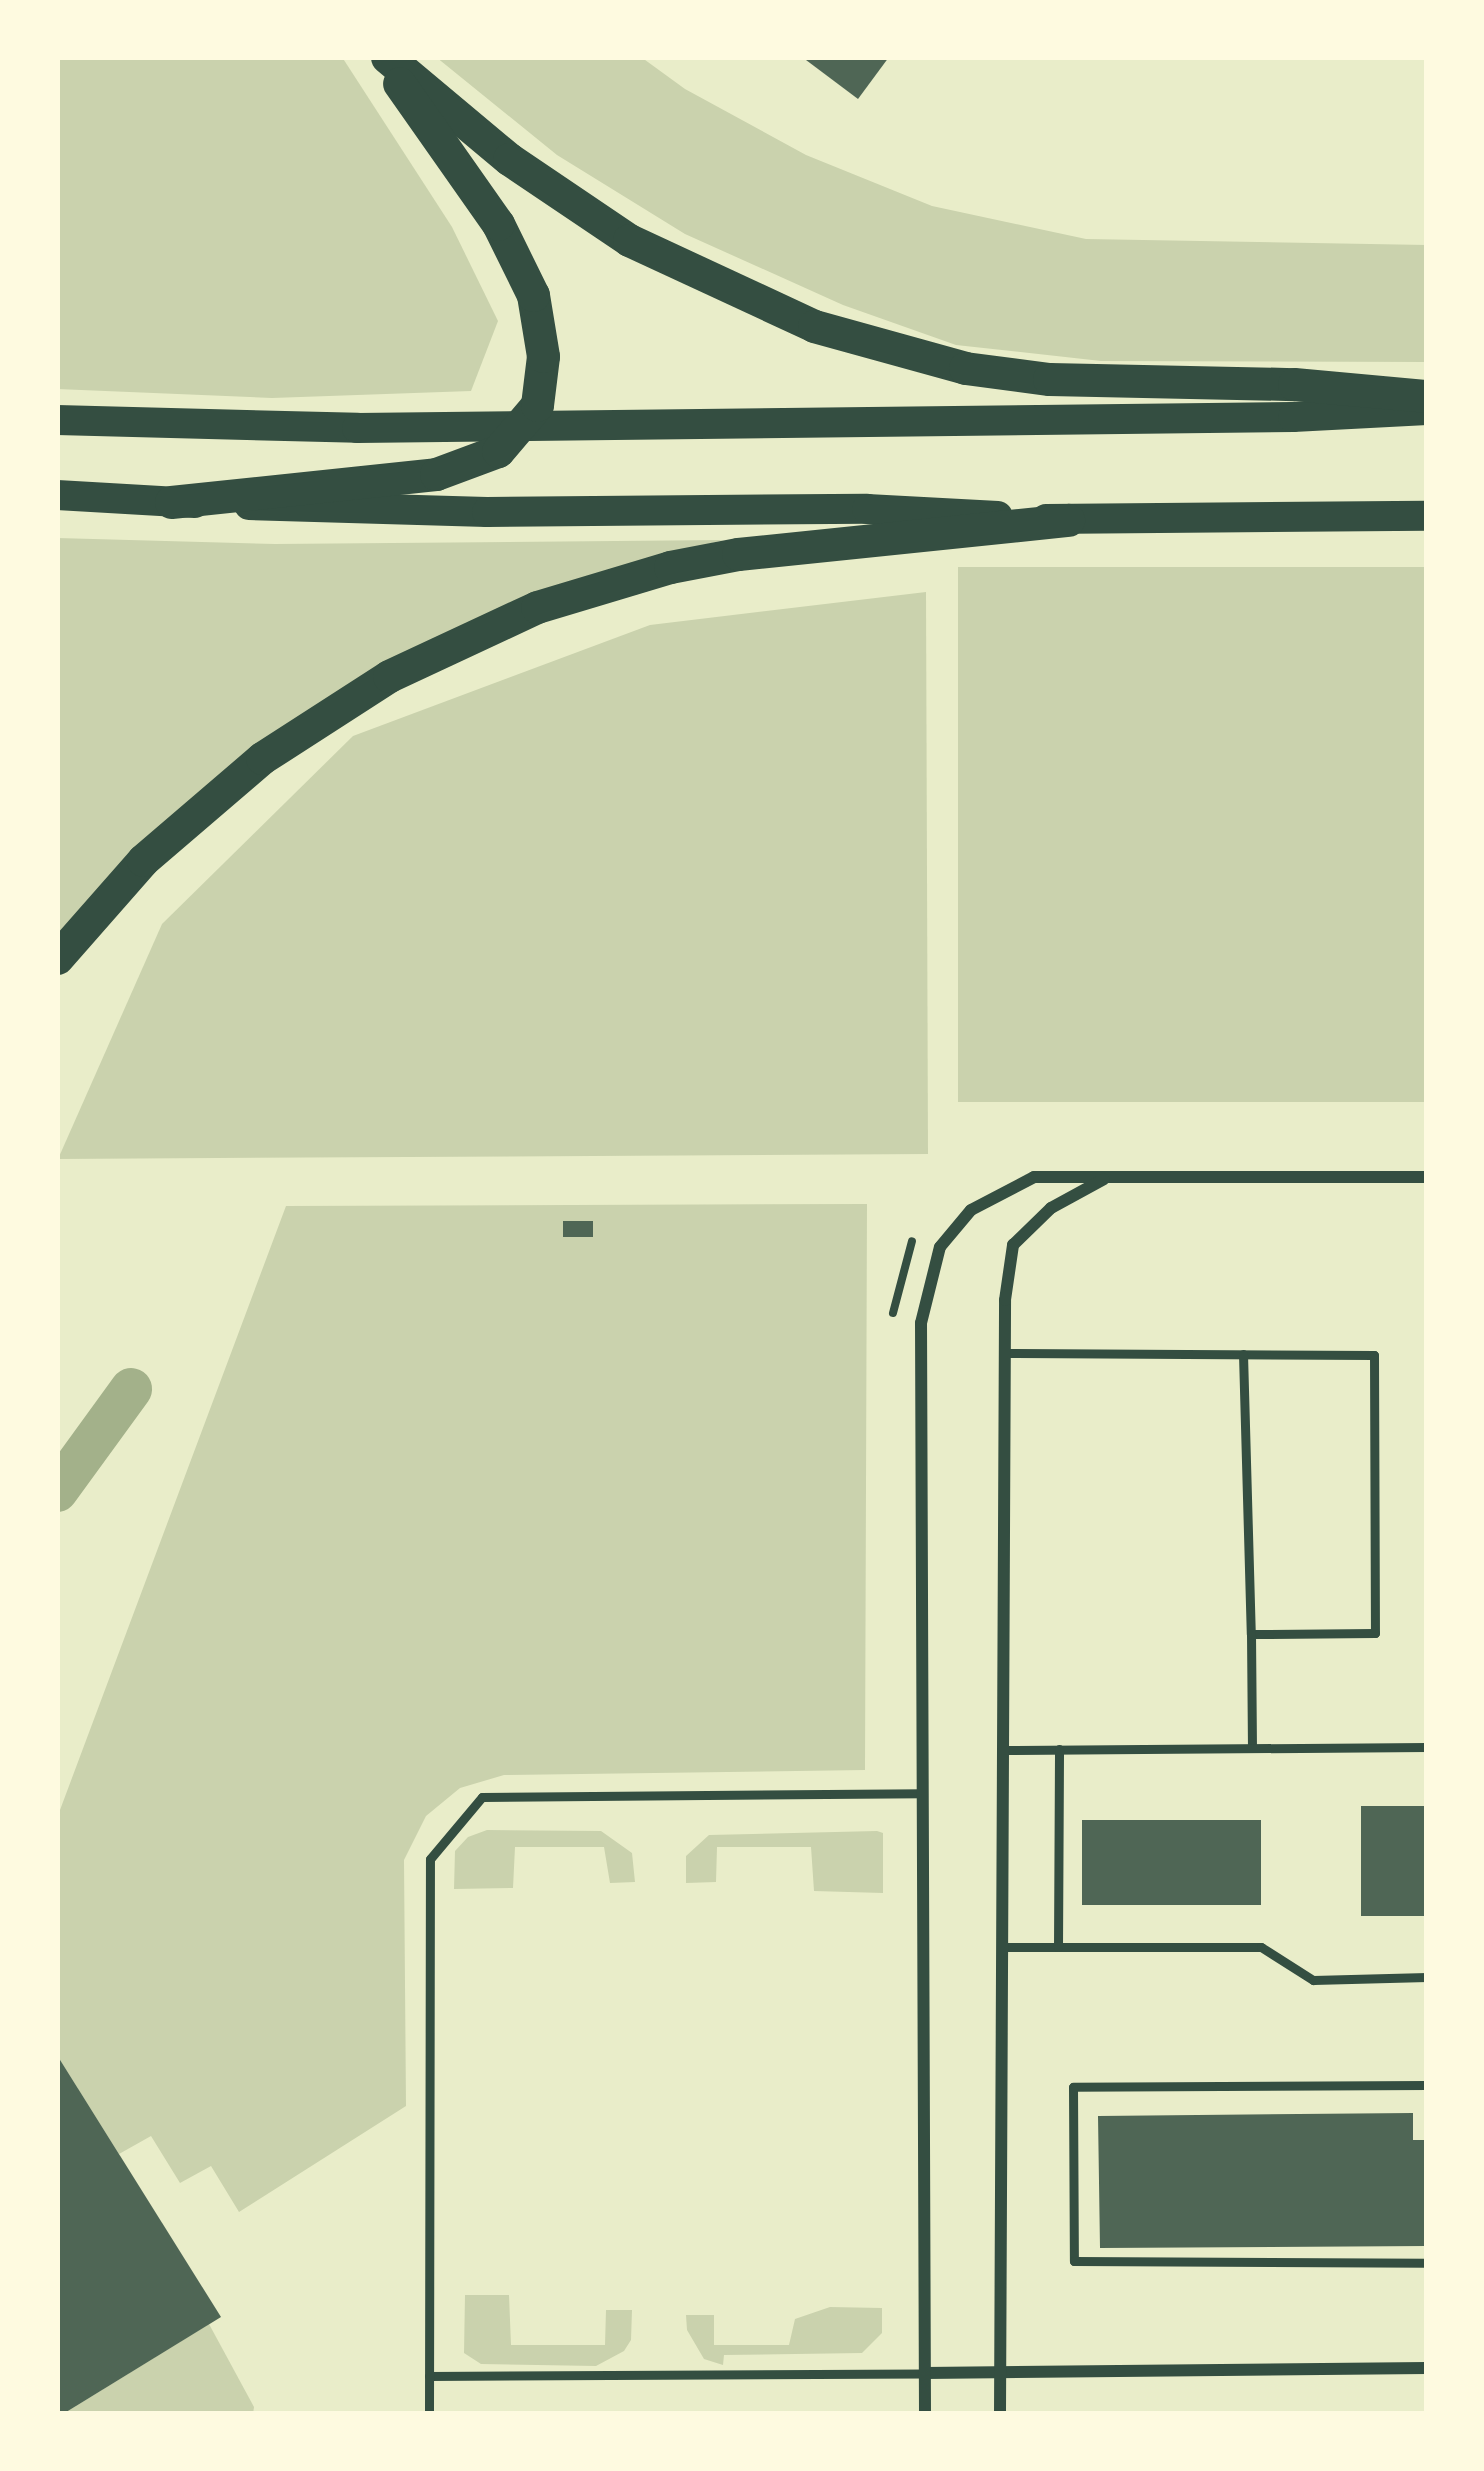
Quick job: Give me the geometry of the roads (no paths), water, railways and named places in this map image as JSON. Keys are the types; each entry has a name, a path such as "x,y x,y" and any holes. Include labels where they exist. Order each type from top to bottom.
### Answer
{"highway":[{"path":"384,57 509,159 629,241 814,326 965,368 1048,380 1294,384 1427,395"},
{"path":"171,502 436,474 498,451 524,424 543,383 541,326 533,295 498,224 384,57"},
{"path":"57,420 357,428 1293,417 1427,410"},
{"path":"57,496 511,512 867,509 1067,520 1427,516"},
{"path":"57,958 143,860 262,758 389,676 500,622 597,587 738,554 1067,520"}],"street":[{"path":"926,2414 921,1323 940,1247 971,1210 1034,1177 1427,1178"},
{"path":"1000,2414 1004,1353 1013,1245 1051,1208 1108,1177"},
{"path":"926,2373 1427,2368"}],"lane":[{"path":"1004,1353 1374,1355 1375,1633 1251,1634"},
{"path":"1244,1354 1252,1748"},
{"path":"1002,1750 1427,1747"},
{"path":"1058,1947 1059,1749"},
{"path":"429,2414 430,1859 482,1796 923,1792"},
{"path":"1001,1947 1261,1947 1313,1980 1427,1977"},
{"path":"1427,2085 1073,2087 1074,2261 1427,2263"},
{"path":"429,2376 926,2373"}],"waterway":[{"path":"57,1491 131,1389"}]}
